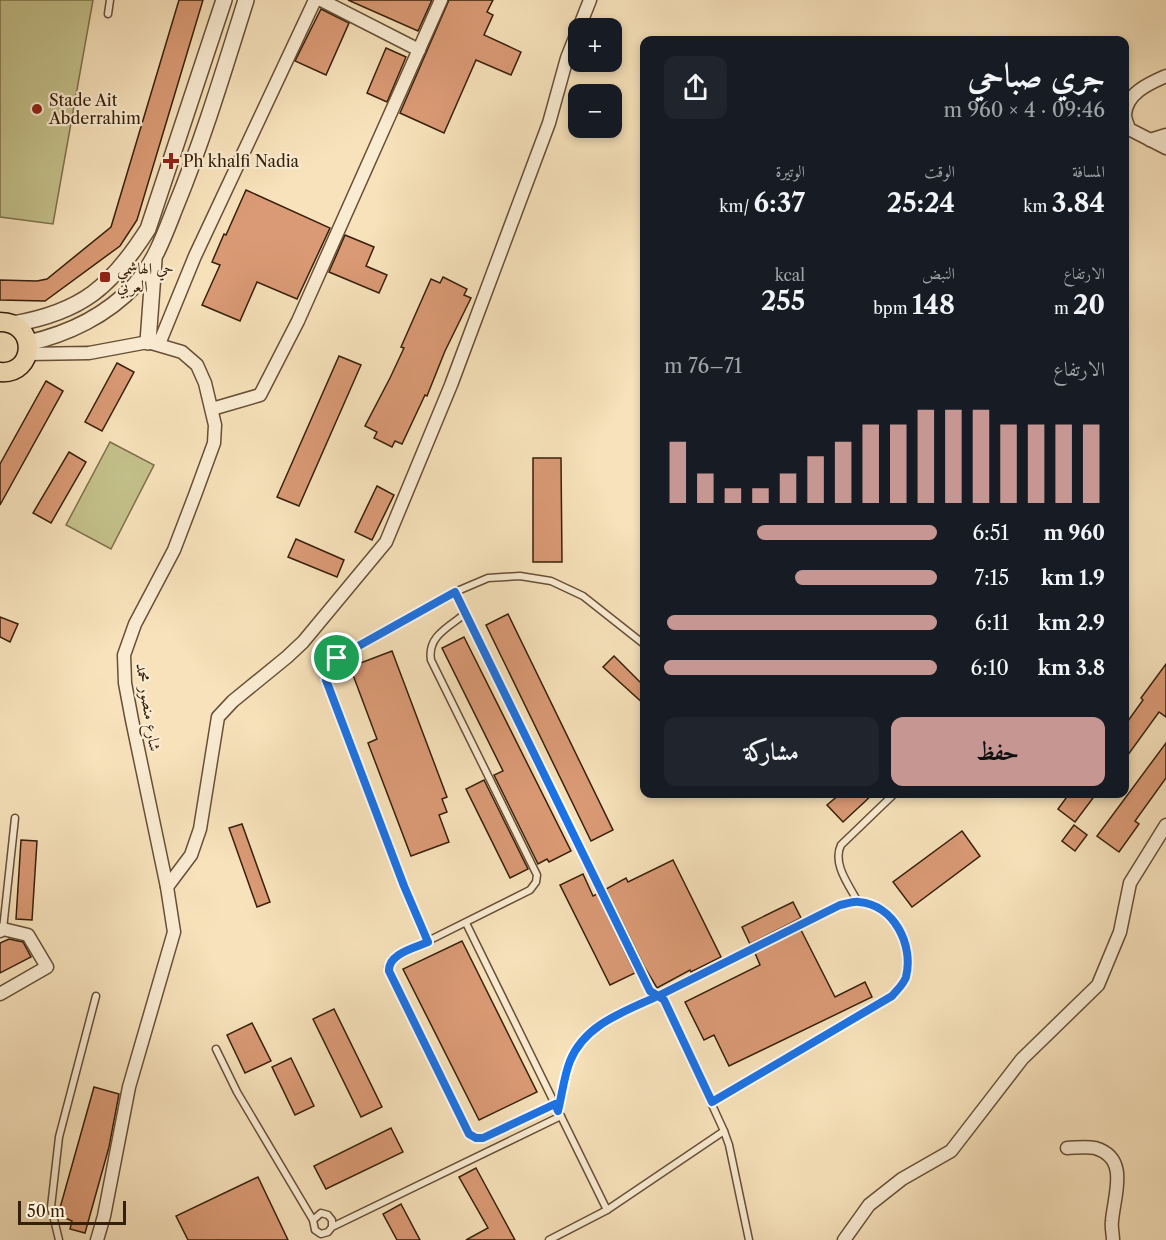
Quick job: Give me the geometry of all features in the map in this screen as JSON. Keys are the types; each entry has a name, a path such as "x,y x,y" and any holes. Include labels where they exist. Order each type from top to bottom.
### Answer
{"main road":[{"path":"0,386 6,372 24,361 28,349 20,328 7,323"}],"street":[{"path":"7,323 42,319 78,305 110,279 130,256 148,229 224,0"},
{"path":"28,349 95,316 116,302 135,285 154,260 191,170 246,0"},
{"path":"154,343 315,0"},
{"path":"321,0 419,50"},
{"path":"212,409 260,395 298,321 441,0"},
{"path":"167,886 191,855 200,829 218,717 233,701 303,642 386,542 451,385 549,123 567,58 590,0"},
{"path":"1129,104 1131,99 1145,86 1166,76"},
{"path":"1129,129 1166,148"},
{"path":"1150,140 1166,135"},
{"path":"154,260 154,343"},
{"path":"28,349 89,353 154,343"},
{"name":"شارع منصور محمد","path":"97,1240 104,1216 129,1088 174,933 167,886 125,683 124,655 135,624 174,550 214,443 215,425 212,409 197,365 182,352 154,343"},
{"path":"844,1240 869,1205 902,1179 951,1151 1022,1059 1098,985 1120,932 1130,883 1166,825"},
{"path":"0,994 47,968 28,935 2,930"},
{"path":"1067,1148 1093,1147 1107,1153 1116,1164 1117,1186 1111,1223 1113,1240"}],"lane":[{"path":"108,14 110,0"},
{"path":"428,942 404,886 326,680 327,672 337,658 455,592 488,578 520,576 551,581 583,596 640,641"},
{"path":"455,592 650,991 664,1000 712,1102 729,1145 749,1240"},
{"path":"466,614 435,638 429,651 431,660 537,875 536,882 530,890 392,959 388,967 469,1134 476,1138 483,1138 555,1104"},
{"path":"858,902 839,866 838,850 890,798"},
{"path":"2,930 15,818"},
{"path":"560,1114 570,1062 580,1042 598,1025 840,905 858,902 881,908 899,927 907,955 905,979 892,996 712,1102"},
{"path":"466,923 607,1210"},
{"path":"58,1240 51,1207 59,1137 96,996"},
{"path":"216,1049 237,1092 313,1220 313,1227 321,1234 560,1114"},
{"path":"549,1240 607,1210 724,1131"},
{"path":"313,1220 321,1214 328,1215 332,1220 332,1227"}],"shaded area":[{"name":"Stade Ait Abderrahim","path":"0,0 93,0 53,224 0,217"},
{"path":"110,442 154,465 111,549 66,525"}],"building":[{"path":"179,0 203,0 137,220 120,246 45,301 0,300 0,280 47,279 111,227"},
{"path":"348,0 432,0 418,31"},
{"path":"449,0 493,0 487,12 493,15 484,35 521,52 511,75 476,60 444,133 400,113"},
{"path":"321,9 349,23 326,75 295,61"},
{"path":"386,48 406,57 387,102 367,93"},
{"path":"246,190 330,228 297,299 257,282 240,321 202,305 220,265 212,262"},
{"path":"345,235 374,247 366,266 387,275 379,293 329,272"},
{"path":"443,277 467,289 464,295 471,298 445,351 427,396 425,395 402,444 395,441 392,447 374,438 377,432 365,426 404,348 401,347 431,279 440,283"},
{"path":"339,356 361,365 299,506 277,497"},
{"path":"117,363 134,372 102,431 85,422"},
{"path":"46,381 63,391 0,505 0,464"},
{"path":"69,452 86,462 51,523 33,513"},
{"path":"533,458 561,458 562,562 533,562"},
{"path":"377,486 394,495 372,540 355,532"},
{"path":"296,539 344,560 337,577 288,557"},
{"path":"508,614 613,830 591,841 486,625"},
{"path":"0,617 18,624 10,642 0,637"},
{"path":"464,637 571,851 549,862 547,859 538,864 494,775 503,771 442,648"},
{"path":"392,651 447,797 442,799 447,812 439,815 449,842 411,856 368,743 377,739 350,667"},
{"path":"614,656 640,682 640,700 603,667"},
{"path":"1166,664 1166,717 1159,712 1129,753 1129,719 1143,700 1141,698"},
{"path":"1166,743 1166,778 1135,821 1139,824 1119,852 1097,836 1125,798 1129,798 1129,793"},
{"path":"484,780 528,869 510,878 466,789"},
{"path":"835,798 869,798 843,822 827,805"},
{"path":"1066,798 1093,798 1075,822 1058,809"},
{"path":"242,824 270,902 257,907 229,828"},
{"path":"1074,825 1087,835 1075,851 1062,841"},
{"path":"962,831 980,856 912,907 893,882"},
{"path":"21,840 37,841 32,920 16,919"},
{"path":"673,860 721,957 691,972 690,970 657,988 606,889 626,878 628,882"},
{"path":"583,874 593,896 597,894 635,973 610,985 560,885"},
{"path":"793,902 801,918 750,944 742,927"},
{"path":"801,930 835,997 865,982 872,997 729,1066 714,1035 704,1040 685,1002 760,965 755,953"},
{"path":"9,939 23,942 31,957 0,973 0,943"},
{"path":"462,941 537,1092 479,1120 403,969"},
{"path":"334,1009 382,1107 361,1117 313,1019"},
{"path":"252,1023 271,1061 245,1073 227,1035"},
{"path":"291,1058 314,1106 295,1115 272,1067"},
{"path":"94,1087 119,1094 109,1147 85,1233 70,1229 72,1221 58,1215"},
{"path":"391,1128 403,1152 326,1189 314,1166"},
{"path":"476,1168 515,1240 466,1240 488,1228 459,1177"},
{"path":"258,1177 288,1240 188,1240 176,1216"},
{"path":"401,1204 420,1240 397,1240 383,1214"}],"place":[{"name":"Stade Ait Abderrahim","path":"37,109"},
{"name":"Ph khalfi Nadia","path":"171,161"},
{"name":"حي الهاشمي العربي","path":"105,277"}],"route":[{"path":"337,658 327,672 326,680 404,886 428,942 392,959 389,963 389,971 465,1128 476,1138 483,1138 555,1104 558,1111 570,1062 580,1042 598,1025 658,996 664,1000 712,1102 892,996 905,979 907,955 899,927 881,908 858,902 840,905 658,996 653,994 455,592 337,658"}]}
